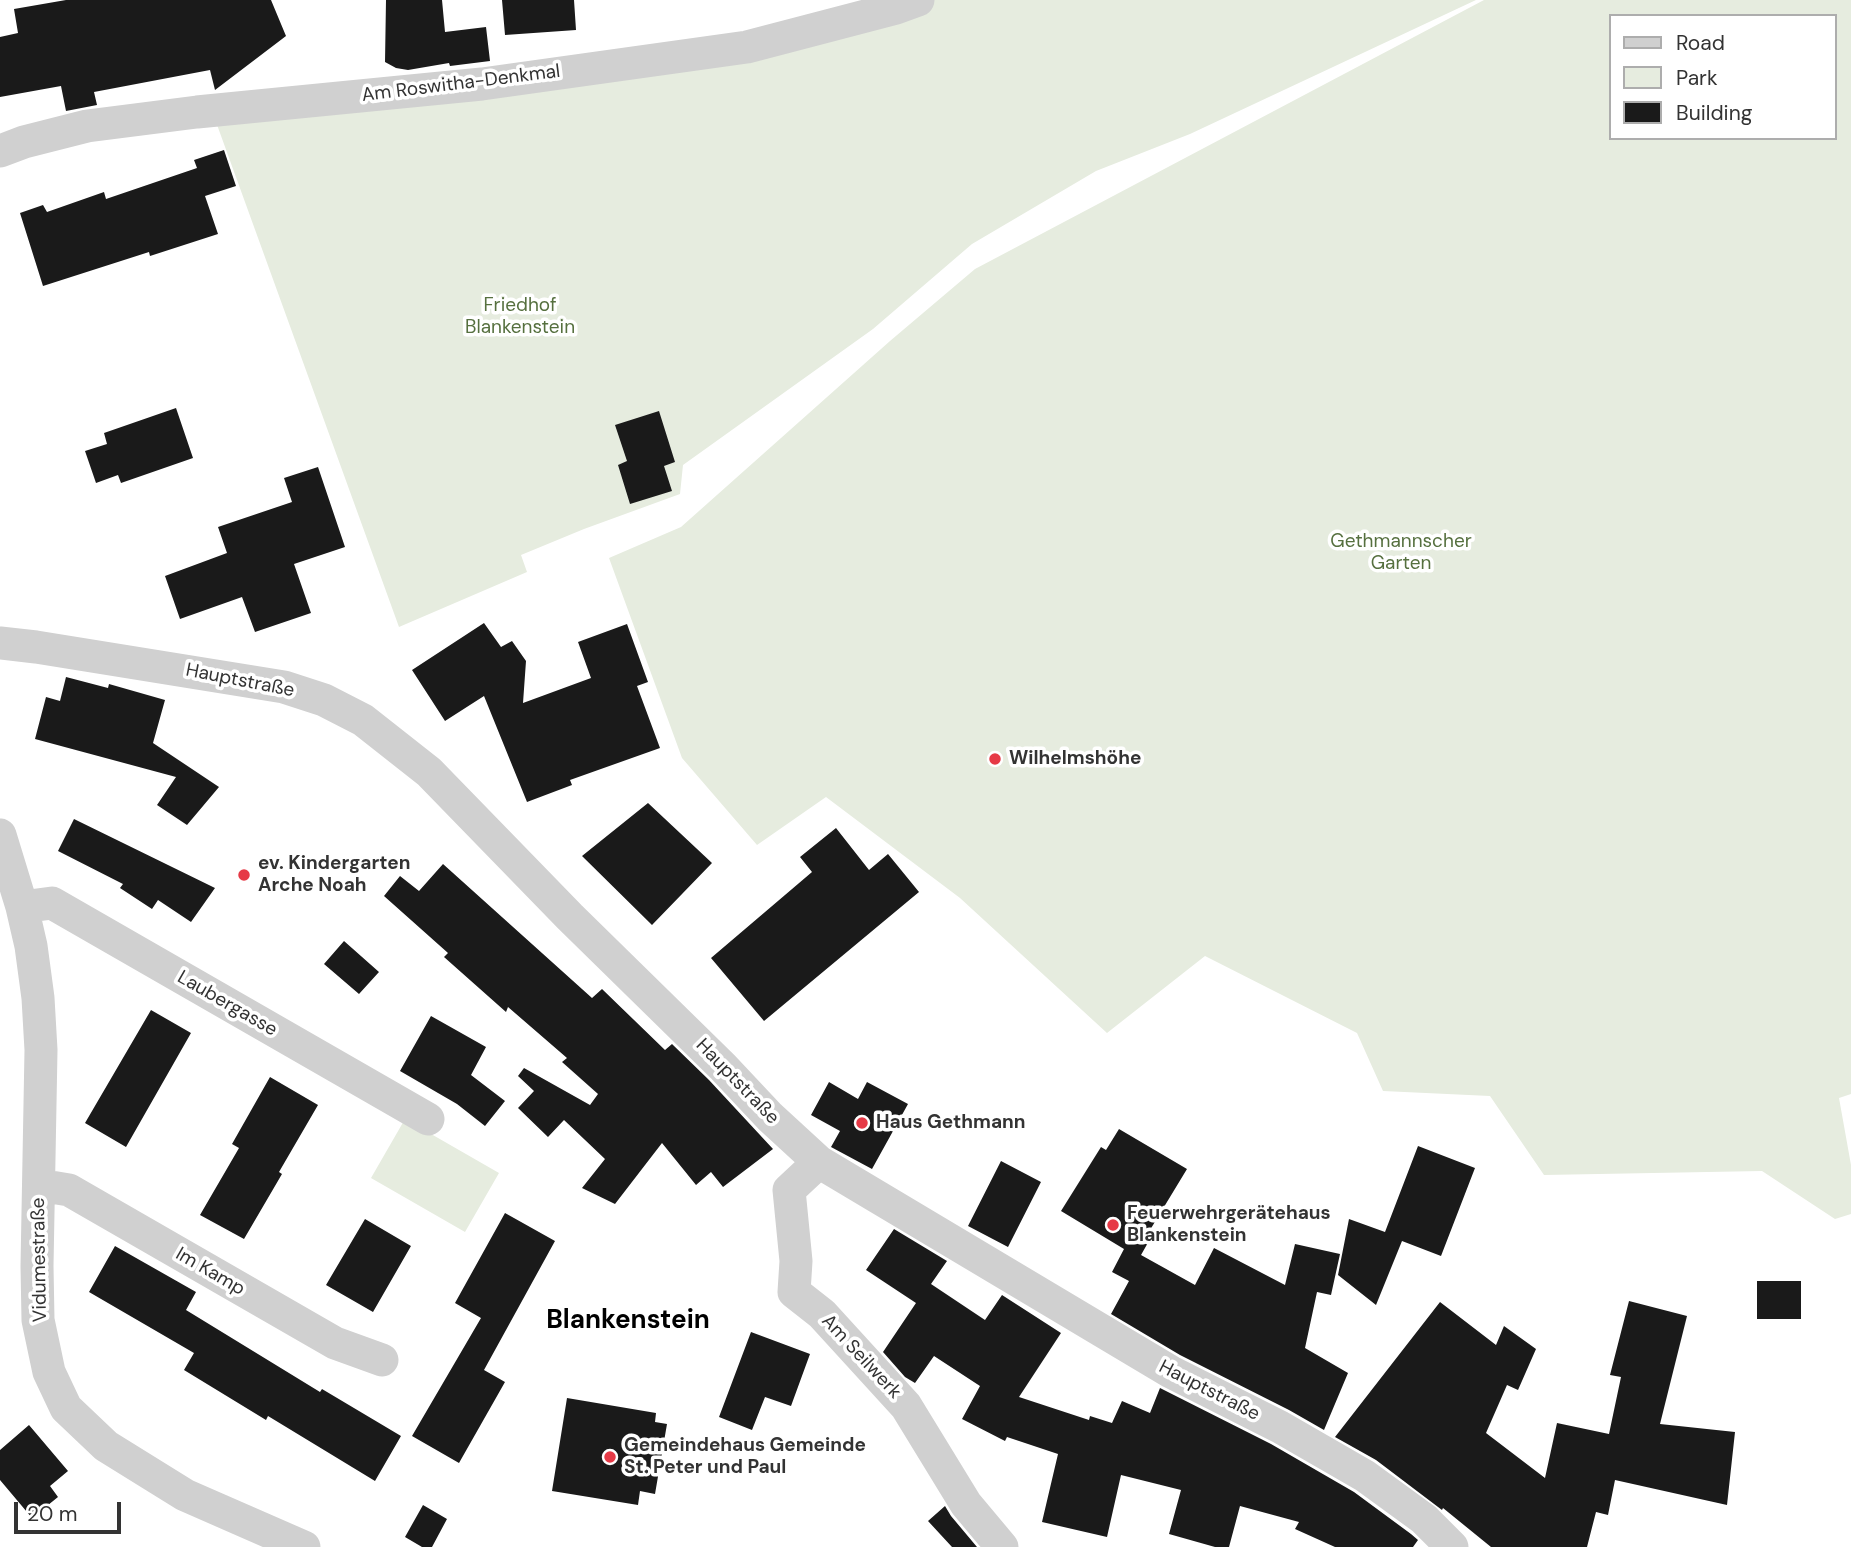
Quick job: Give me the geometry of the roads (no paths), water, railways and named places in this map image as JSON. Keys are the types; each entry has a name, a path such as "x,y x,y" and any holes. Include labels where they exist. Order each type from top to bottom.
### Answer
{"street":[{"name":"Am Roswitha-Denkmal","path":"0,151 88,126 482,83 747,47 918,0"},
{"name":"Hauptstraße","path":"0,643 285,687 324,699 363,720 429,772 570,917 723,1067 770,1117 819,1162 1149,1360 1280,1427 1366,1476 1424,1519 1452,1547"},
{"name":"Hauptstraße","path":"0,659 36,647"},
{"name":"Vidumestraße","path":"0,835 23,907 38,998 41,1050 38,1320 49,1372 66,1408 106,1446 185,1495 304,1547"},
{"name":"Laubergasse","path":"23,907 52,903 428,1119"},
{"name":"Am Seilwerk","path":"819,1162 789,1190 796,1261 794,1292 822,1314 906,1406 966,1504 1002,1547"},
{"name":"Im Kamp","path":"38,1185 69,1190 335,1343 382,1360"}],"place":[{"name":"Wilhelmshöhe","path":"995,759"},
{"name":"ev. Kindergarten Arche Noah","path":"244,875"},
{"name":"Haus Gethmann","path":"862,1123"},
{"name":"Feuerwehrgerätehaus Blankenstein","path":"1113,1225"},
{"name":"Gemeindehaus Gemeinde St. Peter und Paul","path":"610,1457"}],"district":[{"name":"Blankenstein","path":"628,1321"}],"park label":[{"name":"Friedhof Blankenstein","path":"520,317"},
{"name":"Gethmannscher Garten","path":"1401,553"}]}
